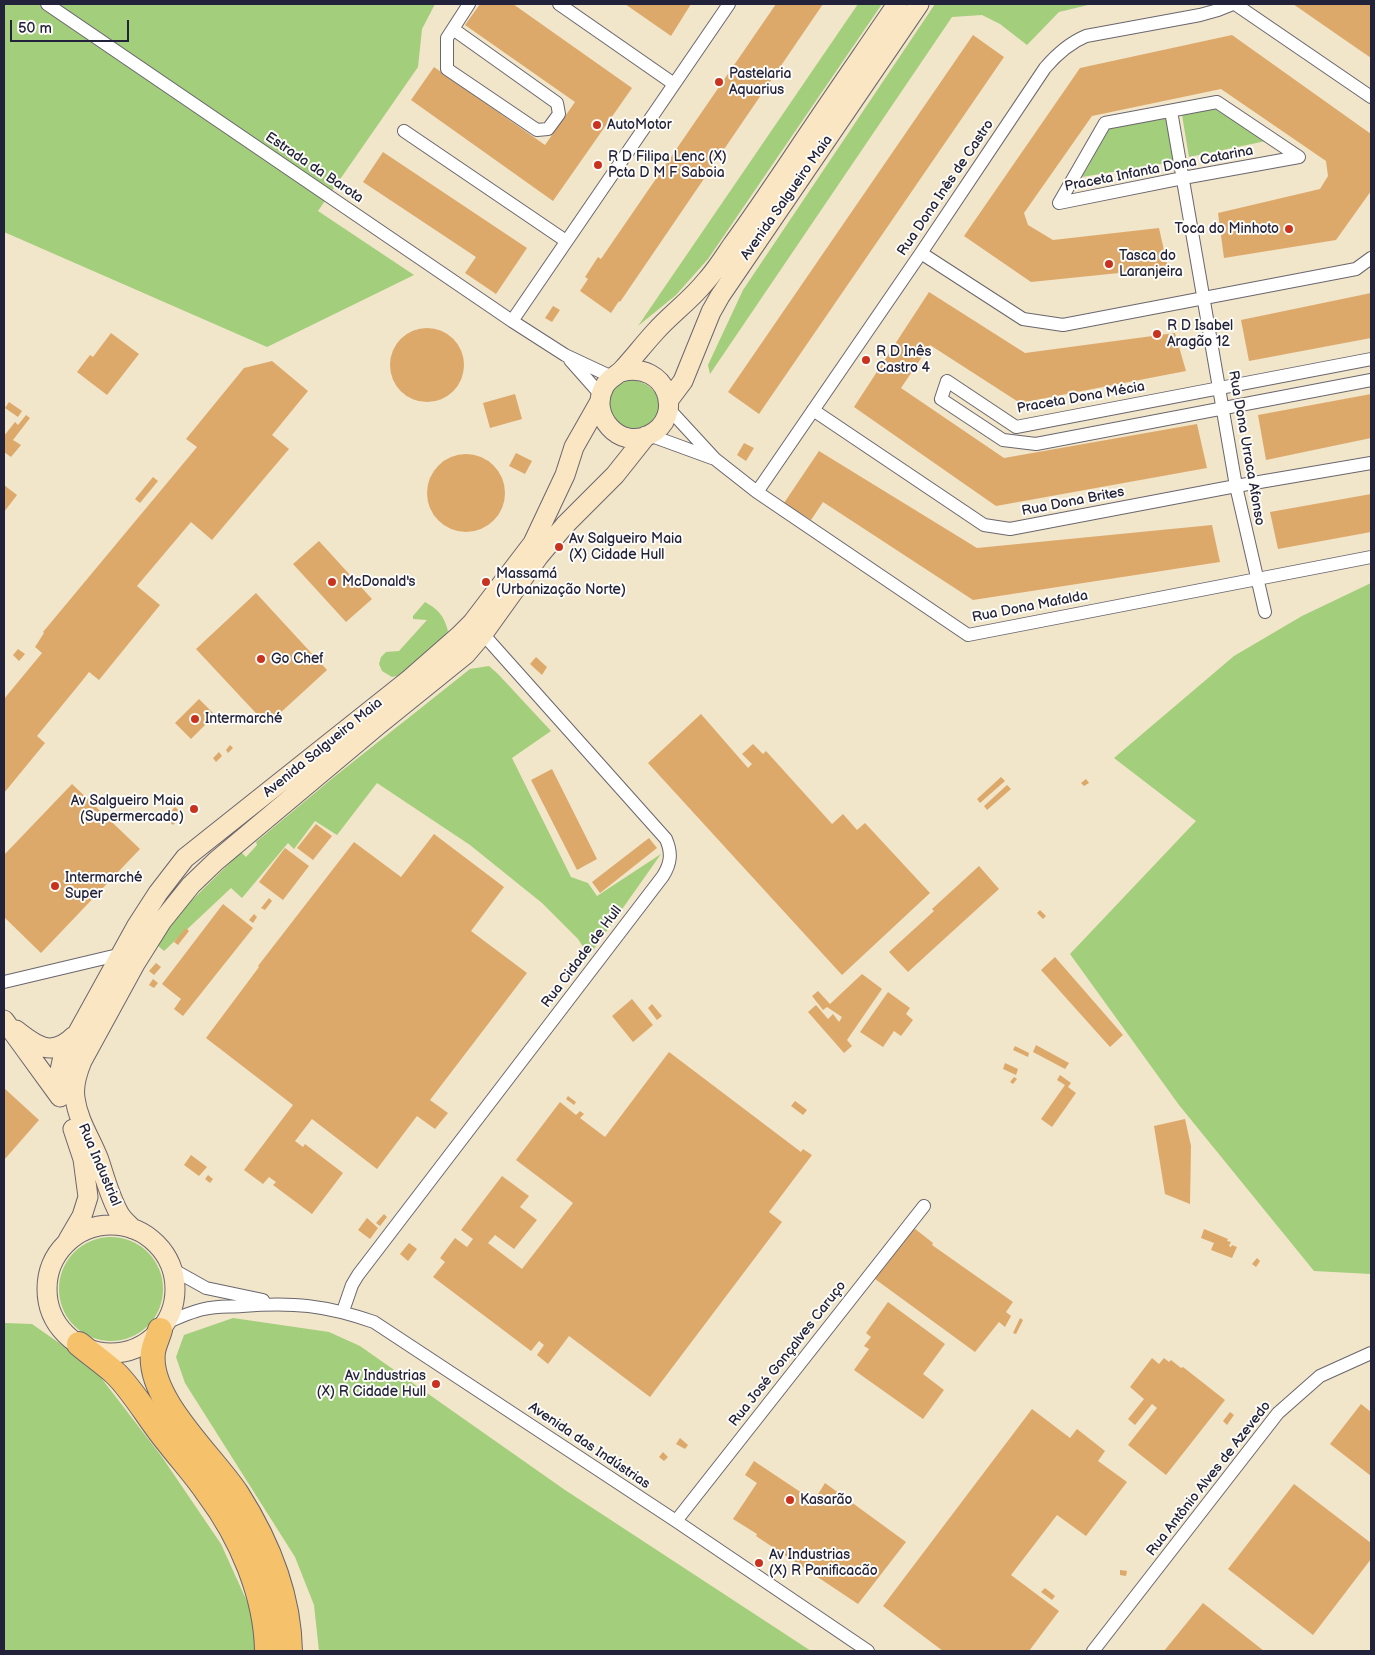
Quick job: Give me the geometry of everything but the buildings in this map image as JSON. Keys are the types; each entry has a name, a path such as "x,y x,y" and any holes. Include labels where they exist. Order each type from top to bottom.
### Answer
{"highway":[{"path":"162,1327 153,1352 157,1384 183,1425 236,1492 266,1548 278,1579 286,1613 290,1651"},
{"path":"79,1344 116,1374 167,1442 208,1492 227,1522 243,1551 254,1583 262,1615 266,1651"}],"street":[{"name":"Estrada da Barota","path":"47,4 512,321 565,355 616,374"},
{"path":"453,29 557,103 559,114 548,129 538,130 447,69 447,38 469,4"},
{"path":"559,4 674,84"},
{"path":"512,321 729,4"},
{"name":"Avenida Salgueiro Maia","path":"67,1097 58,1080 62,1061 136,926 158,893 186,858 410,679 472,623 533,543 565,475 574,447 600,399 605,385 656,330 706,282 897,4"},
{"name":"Avenida Salgueiro Maia","path":"67,1097 82,1060 144,950 162,921 191,885 216,861 466,654 483,634 539,556 560,531 615,475 647,436 662,424 668,404 683,382 711,312 720,296 920,4"},
{"path":"1234,4 1371,97"},
{"name":"Rua Dona Inês de Castro","path":"757,492 1045,68 1058,52 1086,36 1200,14 1234,4"},
{"name":"Praceta Infanta Dona Catarina","path":"1218,102 1299,157 1183,178 1059,204 1105,123 1171,111 1218,102"},
{"name":"Rua Dona Urraca Afonso","path":"1171,111 1236,486 1265,612"},
{"path":"404,131 566,241"},
{"path":"921,253 1023,319 1063,325 1356,269 1371,258"},
{"name":"Estrada da Barota","path":"565,355 600,399"},
{"path":"1220,388 1371,359"},
{"path":"616,374 636,370 652,374 666,390 668,404"},
{"path":"1223,409 1371,380"},
{"name":"Praceta Dona Mécia","path":"1220,388 1016,427 947,381 941,399 1003,440 1036,444 1223,409"},
{"path":"600,399 600,412 604,421 618,434 627,438 647,436"},
{"name":"Rua Dona Mafalda","path":"668,404 715,459 757,492 968,635 1371,557"},
{"name":"Rua Dona Brites","path":"813,410 984,525 1010,529 1236,486 1371,463"},
{"name":"Rua Dona Mafalda","path":"647,436 715,459"},
{"name":"Rua Cidade de Hull","path":"344,1311 352,1285 362,1269 663,876 671,858 666,839 483,634"},
{"path":"4,982 122,954"},
{"name":"Rua Industrial","path":"4,1020 67,1097 81,1121 98,1158 121,1216 133,1229"},
{"name":"Rua Industrial","path":"4,1020 29,1040 46,1048 54,1048 67,1042 78,1031"},
{"name":"Rua Industrial","path":"66,1243 82,1216 88,1197 83,1159 67,1097"},
{"name":"Rua José Gonçalves Caruço","path":"676,1521 924,1206"},
{"path":"119,1225 133,1229 156,1243 172,1269 175,1283 171,1312 162,1327 151,1339 140,1346 122,1352 91,1350 79,1344 60,1327 49,1304 47,1291 51,1266 57,1254 66,1243 77,1234 90,1228 119,1225"},
{"name":"Avenida das Indústrias","path":"172,1269 206,1288 278,1304"},
{"name":"Avenida das Indústrias","path":"162,1327 186,1314 205,1309 278,1304 314,1306 344,1311 374,1322 395,1334 676,1521 868,1651"},
{"name":"Rua Antônio Alves de Azevedo","path":"1093,1651 1278,1413 1320,1376 1371,1353"}],"green space":[{"path":"4,4 435,4 422,29 418,67 318,211 414,275 267,347 4,232"},
{"path":"858,4 882,4 708,259 676,295 638,326"},
{"path":"935,4 1092,4 1059,12 1027,45 1000,24 982,15 952,17 710,374 708,365 743,290"},
{"path":"1215,109 1266,141 1189,157 1182,115"},
{"path":"1171,116 1179,161 1082,177 1111,126"},
{"path":"633,380 647,385 657,395 659,401 657,414 646,428 640,430 627,430 610,415 610,402 613,392 620,384"},
{"path":"1371,583 1371,1274 1314,1271 1179,1105 1070,954 1196,821 1114,758 1234,656 1302,616"},
{"path":"425,602 440,614 445,621 448,631 435,647 406,674 392,677 382,671 379,664 381,657 386,652 399,651 427,620 413,619 413,616"},
{"path":"489,666 551,731 512,758 571,877 588,883 597,896 661,854 589,956 578,939 542,903 470,845 377,783 337,835 315,821 294,849 288,843 242,898 231,888 164,951 156,944 191,901 241,852 246,857 257,845 256,842 334,777 470,669"},
{"path":"111,1237 131,1241 148,1252 159,1269 163,1289 159,1309 148,1326 131,1337 111,1341 91,1337 74,1326 63,1309 59,1289 63,1269 74,1252 91,1241"},
{"path":"233,1318 329,1332 360,1346 565,1490 811,1651 319,1651 314,1605 295,1557 185,1383 176,1357 184,1335"},
{"path":"4,1323 32,1324 92,1366 162,1457 221,1544 250,1608 259,1651 4,1651"}],"place":[{"name":"Pastelaria Aquarius","path":"719,82"},
{"name":"AutoMotor","path":"597,125"},
{"name":"R D Filipa Lenc (X) Pcta D M F Saboia","path":"598,165"},
{"name":"Toca do Minhoto","path":"1289,229"},
{"name":"Tasca do Laranjeira","path":"1109,264"},
{"name":"R D Isabel Aragão 12","path":"1157,334"},
{"name":"R D Inês Castro 4","path":"866,360"},
{"name":"Av Salgueiro Maia (X) Cidade Hull","path":"559,547"},
{"name":"McDonald's","path":"332,582"},
{"name":"Massamá (Urbanização Norte)","path":"486,582"},
{"name":"Go Chef","path":"261,659"},
{"name":"Intermarché","path":"195,719"},
{"name":"Av Salgueiro Maia (Supermercado)","path":"194,809"},
{"name":"Intermarché Super","path":"55,886"},
{"name":"Av Industrias (X) R Cidade Hull","path":"436,1384"},
{"name":"Kasarão","path":"790,1500"},
{"name":"Av Industrias (X) R Panificacão","path":"759,1563"}]}
